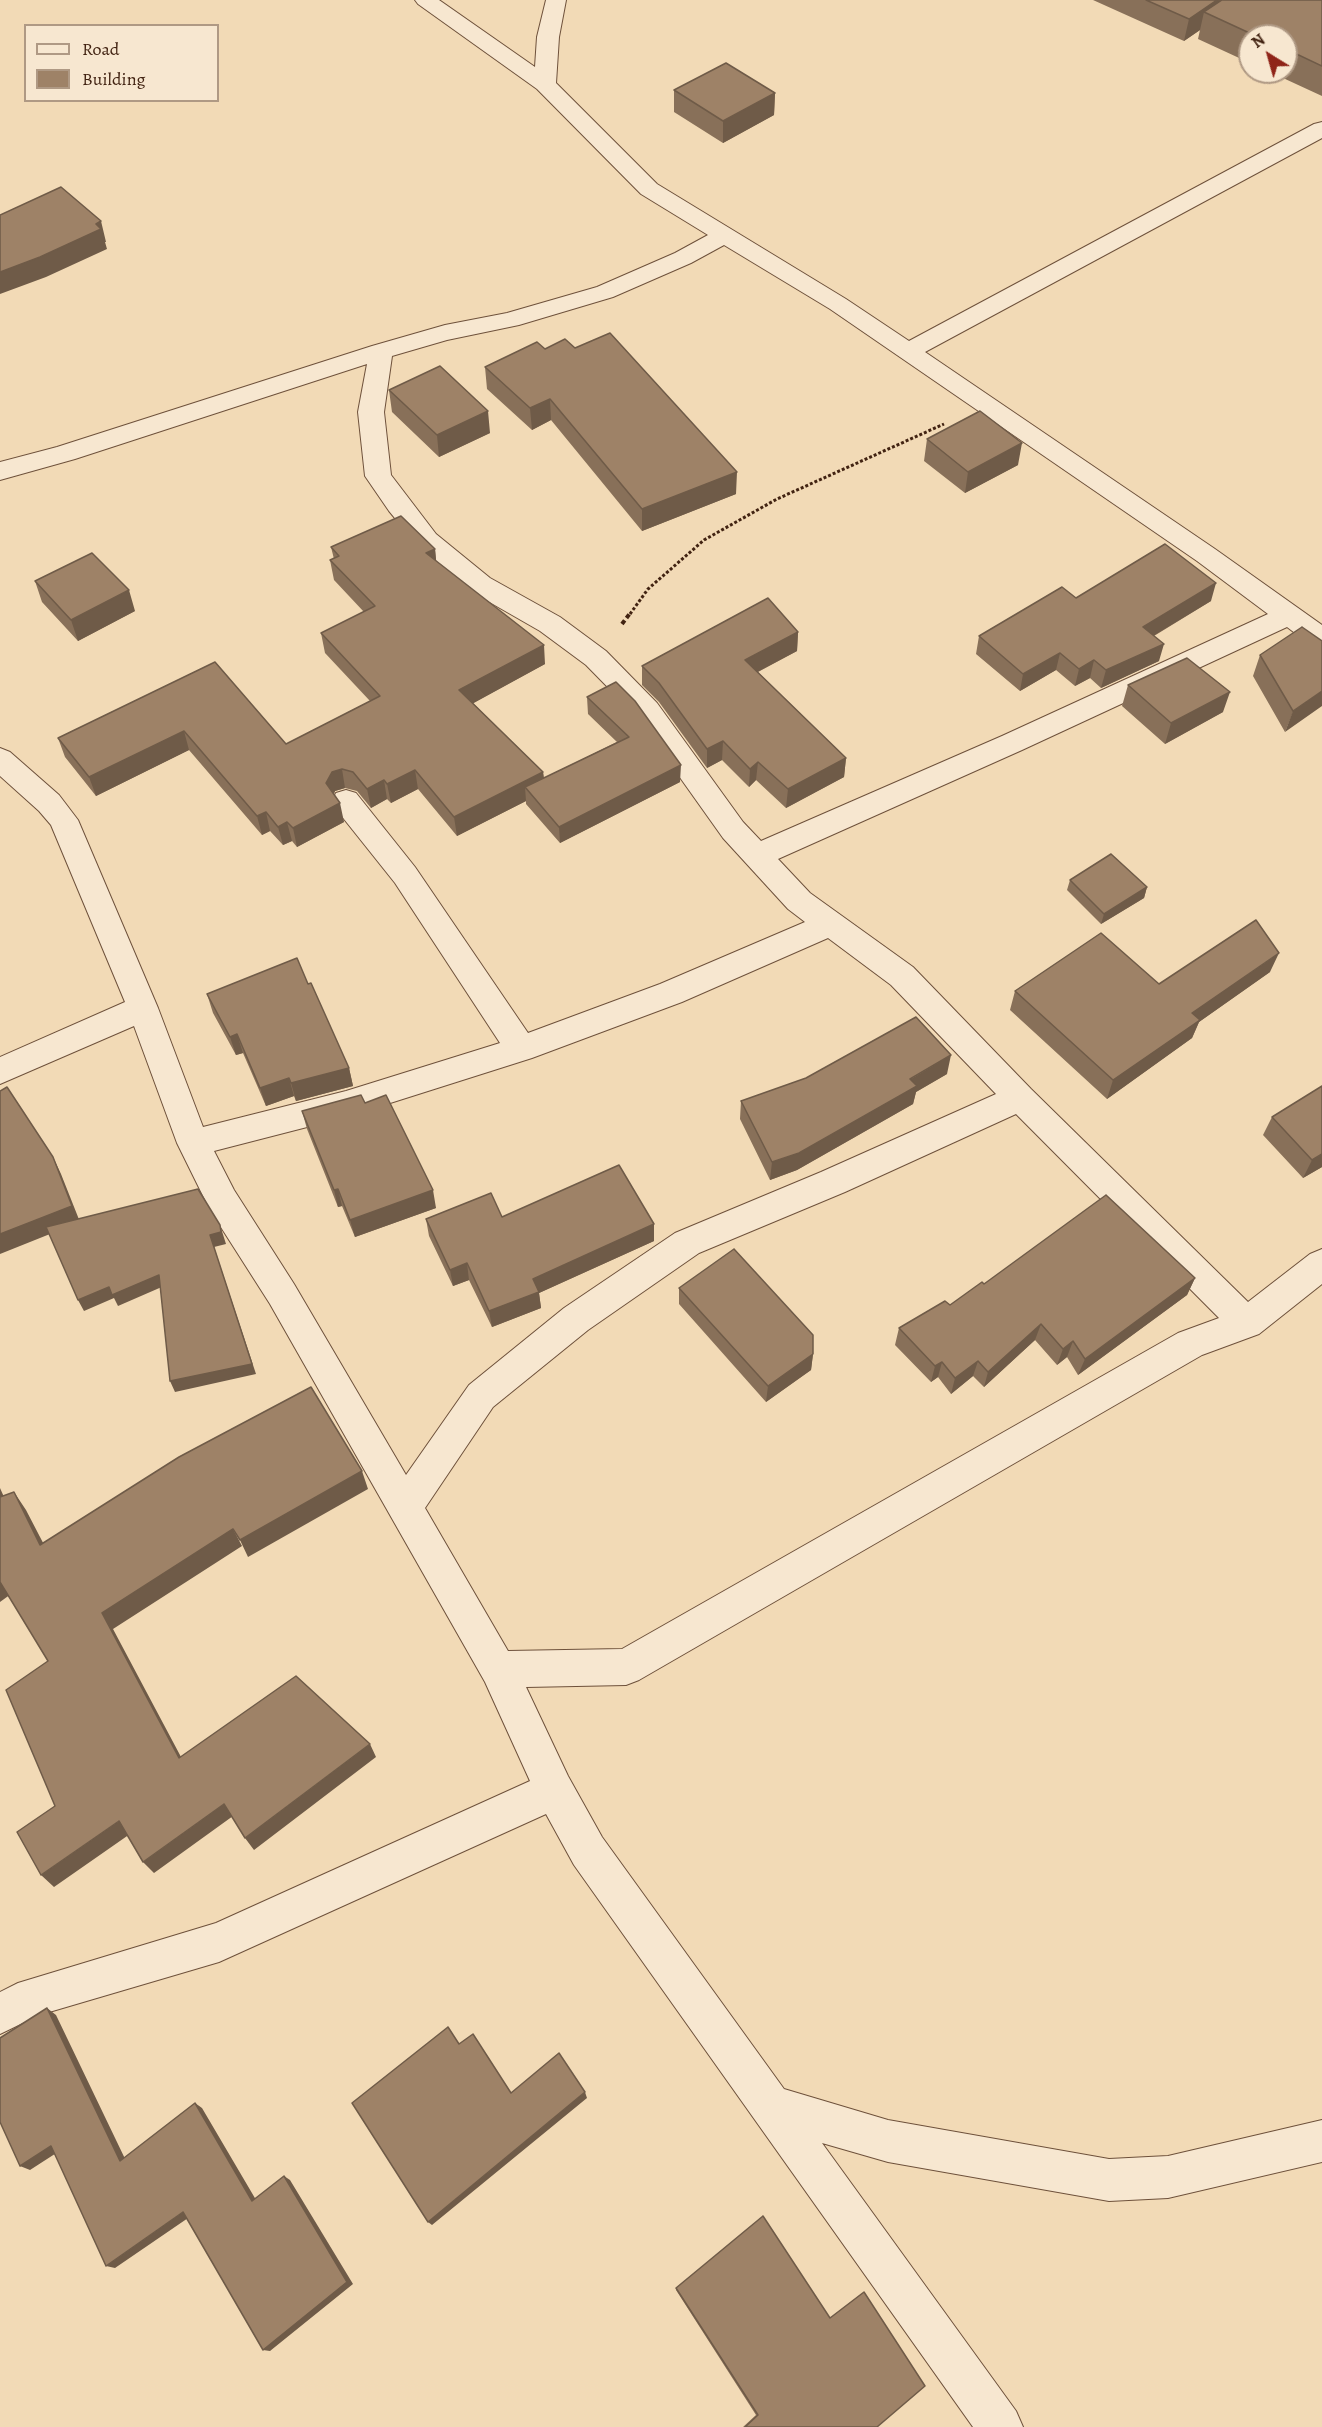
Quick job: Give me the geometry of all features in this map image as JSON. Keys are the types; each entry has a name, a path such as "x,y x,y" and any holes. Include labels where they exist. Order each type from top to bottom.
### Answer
{"street":[{"path":"425,0 545,84 649,189 838,304 1206,555 1322,639"},
{"path":"545,84 548,37 556,0"},
{"path":"907,352 1322,129"},
{"path":"0,471 66,453 381,351 445,333 510,320 605,292 683,258 724,235"},
{"path":"381,351 372,412 378,476 427,540 481,585 550,624 596,658 647,710 734,830 799,901 902,976 1020,1098 1247,1323"},
{"path":"758,855 1012,743 1289,615"},
{"path":"0,759 49,803 63,820 143,1008 193,1143 222,1200 282,1294 498,1669 554,1790 588,1851 1000,2427"},
{"path":"346,801 405,875 521,1049"},
{"path":"193,1143 346,1104 521,1049 671,993 830,924"},
{"path":"0,1071 143,1008"},
{"path":"405,1507 481,1396 576,1319 687,1243 833,1182 1020,1098"},
{"path":"498,1669 626,1667 1190,1344 1247,1323 1322,1264"},
{"path":"0,2014 32,1997 219,1942 554,1790"},
{"path":"770,2106 888,2141 1109,2180 1167,2177 1322,2141"}],"path":[{"path":"596,658 648,590 704,540 777,499 987,406"}],"building":[{"path":"1146,0 1217,0 1189,19"},
{"path":"1222,0 1322,0 1322,66 1298,55 1298,24 1238,24 1238,28 1204,12"},
{"path":"726,63 775,93 723,121 674,90"},
{"path":"61,187 101,221 96,224 101,229 40,257 0,272 0,215"},
{"path":"610,333 737,472 642,509 550,399 530,408 485,367 537,342 545,349 565,339 575,348"},
{"path":"440,366 488,411 437,435 389,390"},
{"path":"980,411 1022,443 968,472 927,439"},
{"path":"401,516 435,549 426,553 544,645 459,690 543,772 454,817 415,770 387,784 384,780 367,789 353,772 342,769 332,772 326,783 340,803 293,828 287,822 278,827 266,812 257,816 184,731 89,777 58,738 215,662 286,744 380,696 321,633 375,606 330,560 339,556 331,547"},
{"path":"1165,544 1216,583 1143,627 1164,644 1106,670 1094,660 1079,669 1060,653 1023,674 979,636 1062,587 1076,598"},
{"path":"92,553 129,590 71,620 35,581"},
{"path":"768,598 798,632 745,660 846,758 788,789 758,762 750,769 723,741 707,749 659,683 642,666"},
{"path":"1302,627 1322,641 1322,691 1293,711 1260,655"},
{"path":"1187,658 1230,692 1171,723 1128,685"},
{"path":"616,682 635,701 681,765 559,827 525,787 629,737 587,697"},
{"path":"1111,854 1147,887 1104,914 1070,880"},
{"path":"1256,920 1279,953 1192,1013 1200,1020 1113,1080 1015,991 1101,933 1159,984"},
{"path":"297,958 308,984 311,983 349,1068 291,1083 289,1078 260,1088 237,1034 230,1037 207,994"},
{"path":"916,1017 951,1055 910,1079 917,1086 799,1153 772,1162 741,1101 806,1078"},
{"path":"1322,1086 1322,1154 1312,1160 1272,1117"},
{"path":"7,1087 53,1157 72,1206 0,1234 0,1091"},
{"path":"361,1095 365,1103 386,1095 433,1190 350,1220 338,1189 334,1190 302,1111"},
{"path":"619,1165 654,1224 533,1279 539,1292 489,1311 467,1263 450,1270 426,1219 491,1193 502,1217"},
{"path":"198,1189 220,1225 221,1232 210,1235 252,1364 170,1381 159,1275 112,1295 109,1287 78,1300 46,1227"},
{"path":"1106,1195 1195,1278 1085,1359 1073,1341 1063,1349 1041,1324 988,1372 978,1361 955,1378 942,1362 935,1366 899,1328 945,1301 950,1305 982,1282 984,1284"},
{"path":"734,1249 813,1335 813,1354 768,1386 679,1288"},
{"path":"311,1387 362,1471 240,1540 233,1529 102,1613 179,1758 296,1676 370,1744 245,1838 224,1804 143,1862 119,1821 41,1875 17,1832 55,1806 6,1690 48,1661 0,1582 0,1497 14,1492 40,1545 179,1457"},
{"path":"47,2008 120,2161 195,2103 252,2201 284,2176 347,2282 263,2350 183,2212 106,2266 51,2146 20,2166 0,2122 0,2038"},
{"path":"448,2027 459,2044 473,2034 511,2093 559,2053 585,2092 428,2222 352,2103"},
{"path":"763,2216 830,2318 864,2292 925,2386 877,2427 745,2427 758,2415 676,2288"}]}
